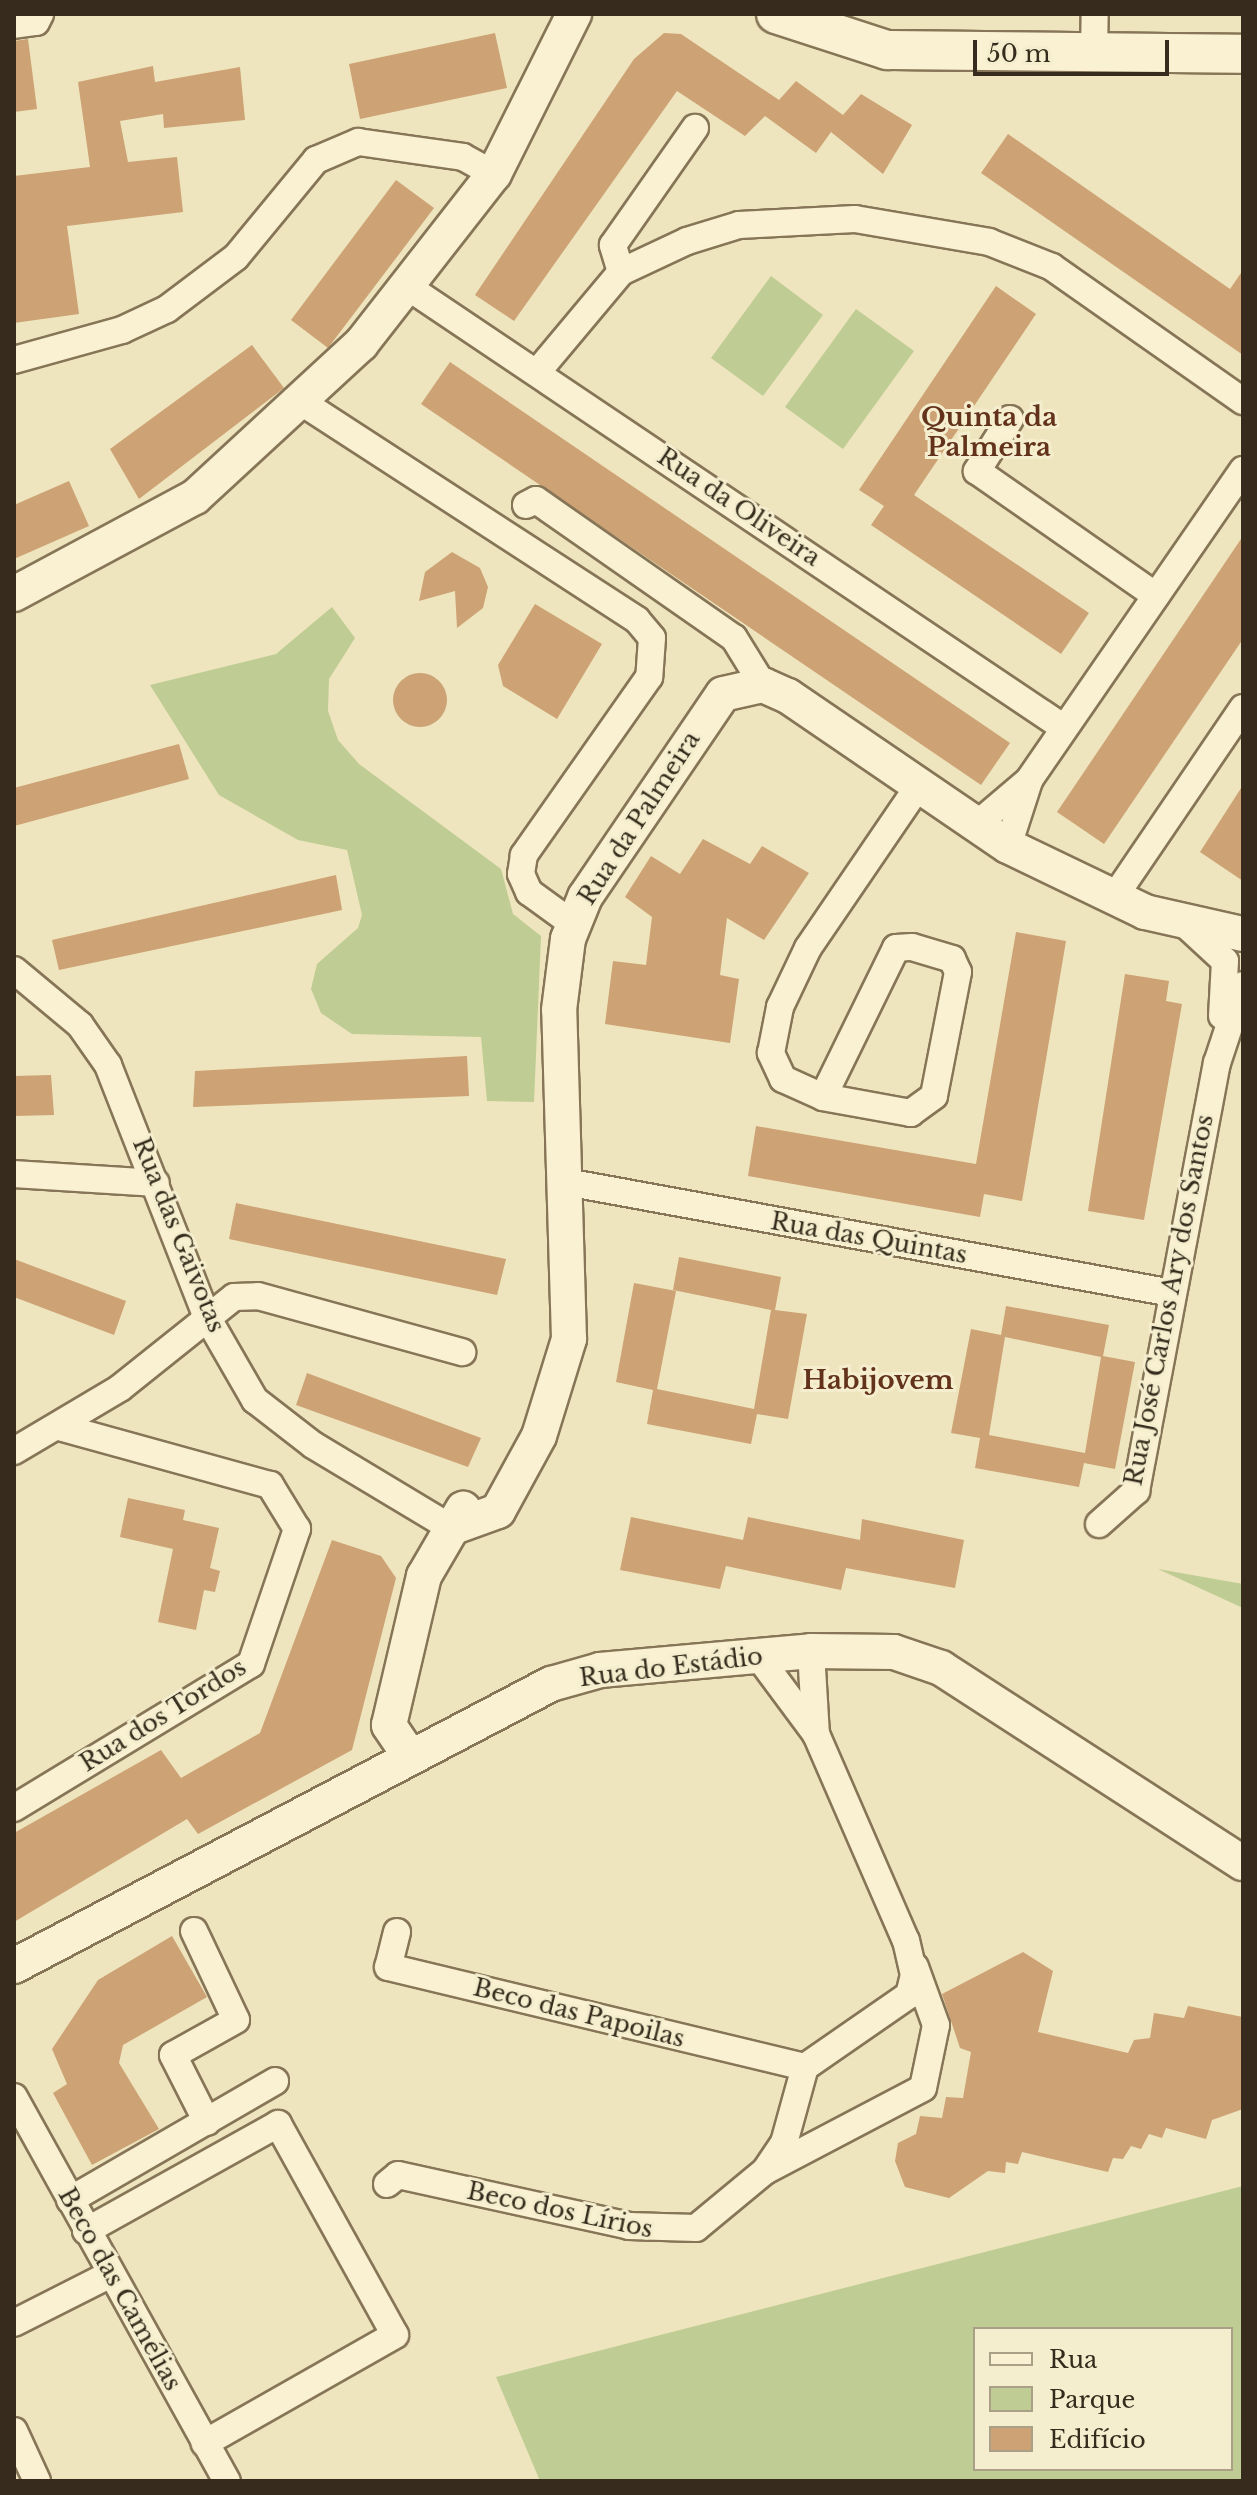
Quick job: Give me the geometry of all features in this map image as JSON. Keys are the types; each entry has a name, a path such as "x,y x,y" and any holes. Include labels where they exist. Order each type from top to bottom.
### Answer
{"main road":[{"path":"776,14 887,50 1243,54"}],"street":[{"path":"14,25 36,22 40,14"},
{"path":"14,594 195,497 303,403 411,289 494,174 574,14"},
{"path":"1094,53 1095,14"},
{"path":"621,272 613,245 695,128"},
{"path":"14,360 122,330 167,309 236,257 316,160 358,142 463,157 494,174"},
{"path":"539,370 621,272 739,225 855,219 927,229 1052,267 1243,401"},
{"name":"Rua da Oliveira","path":"411,289 539,370 1064,728"},
{"path":"303,403 637,620 652,638 649,677 524,855 521,874 529,892 573,924"},
{"path":"1010,419 977,471 1156,596"},
{"path":"975,826 1029,780 1243,470"},
{"path":"526,505 536,500 734,638 763,685 1008,846 1113,899 1188,927 1243,934"},
{"name":"Rua da Palmeira","path":"409,1755 389,1725 424,1576 465,1506 519,1473 558,1388 569,1339 559,1010 573,924 708,712 723,694 763,685"},
{"path":"1113,899 1243,708"},
{"path":"1008,846 1029,780"},
{"path":"823,1097 896,948 952,959 958,972 934,1096 911,1113 823,1097 783,1079 771,1053 780,1007 808,948 917,788"},
{"name":"Rua José Carlos Ary dos Santos","path":"1099,1524 1136,1491 1217,1063 1225,961 1188,927"},
{"name":"Rua das Gaivotas","path":"14,970 80,1025 108,1065 207,1317 255,1400 313,1445 451,1528"},
{"name":"Rua José Carlos Ary dos Santos","path":"1217,1063 1243,985"},
{"path":"14,1174 156,1183"},
{"name":"Rua das Quintas","path":"566,1182 1172,1293"},
{"path":"14,1451 60,1427 234,1297 258,1296 462,1352"},
{"name":"Rua dos Tordos","path":"14,1808 251,1664 297,1529 270,1485 60,1427"},
{"path":"811,1651 816,1734"},
{"name":"Rua do Estádio","path":"14,1966 409,1755 563,1680 600,1670 811,1651 894,1652 941,1668 1243,1863"},
{"path":"758,1656 816,1734 906,1941 936,2025 923,2088 765,2171"},
{"path":"194,1931 236,2020 173,2055 207,2122"},
{"name":"Beco das Papoilas","path":"397,1932 388,1967 805,2067"},
{"path":"765,2171 784,2143 805,2067 909,1995 914,1975 906,1941"},
{"path":"70,2200 275,2081"},
{"name":"Beco das Camélias","path":"14,2097 109,2275 227,2481"},
{"path":"86,2231 278,2124 293,2150 395,2335 205,2443"},
{"name":"Beco dos Lírios","path":"387,2184 398,2175 664,2231 715,2217 765,2171"},
{"path":"14,2323 109,2275"},
{"path":"14,2431 37,2481"}],"green space":[{"path":"771,276 823,315 763,396 711,358"},
{"path":"856,309 914,351 843,449 785,407"},
{"path":"332,607 355,638 329,679 328,711 338,740 359,764 501,869 513,914 541,936 534,1102 487,1101 481,1037 352,1034 321,1013 311,989 317,964 358,928 362,915 347,850 298,840 219,795 150,685 276,654"},
{"path":"1158,1569 1243,1584 1243,1608"},
{"path":"1243,2186 1243,2481 540,2481 496,2377"}],"building":[{"path":"495,33 507,88 360,119 349,64"},
{"path":"664,33 681,34 779,100 796,81 843,115 861,94 912,125 883,174 831,132 816,153 765,116 745,136 677,91 514,321 475,295 634,59"},
{"path":"28,39 37,109 14,112 14,41"},
{"path":"153,66 155,82 240,67 245,120 164,128 163,114 120,121 128,162 177,157 183,212 67,226 79,314 14,323 14,176 90,167 78,82"},
{"path":"1008,134 1230,289 1243,270 1243,355 981,173"},
{"path":"396,180 434,208 328,348 291,320"},
{"path":"996,286 1036,314 914,495 1089,613 1061,654 871,525 884,506 859,490"},
{"path":"252,345 284,388 139,499 110,449"},
{"path":"450,362 1010,743 981,785 421,404"},
{"path":"69,481 89,526 14,559 14,505"},
{"path":"1243,536 1243,639 1104,844 1057,812"},
{"path":"452,552 480,568 488,587 483,608 457,628 455,591 419,601 425,572"},
{"path":"535,604 602,644 557,719 503,686 498,665"},
{"path":"420,673 439,681 447,700 439,719 420,727 401,719 393,700 401,681"},
{"path":"179,744 189,779 14,826 14,788"},
{"path":"1243,785 1243,881 1200,852"},
{"path":"703,839 750,864 762,846 809,873 764,940 727,918 720,975 739,979 730,1043 605,1024 613,961 646,965 652,917 625,897 651,856 680,874"},
{"path":"336,875 342,910 59,970 52,940"},
{"path":"1016,932 1066,941 1022,1201 984,1194 980,1217 748,1176 756,1126 976,1164"},
{"path":"1125,974 1169,981 1166,1001 1182,1004 1144,1220 1088,1211"},
{"path":"467,1056 469,1096 193,1107 195,1071"},
{"path":"51,1075 54,1115 14,1116 14,1076"},
{"path":"236,1203 506,1259 497,1295 229,1239"},
{"path":"679,1257 781,1277 775,1310 807,1314 788,1419 757,1414 751,1444 647,1424 653,1390 616,1382 634,1283 676,1291 657,1389 754,1409 771,1310 673,1290"},
{"path":"14,1259 126,1301 114,1335 14,1297"},
{"path":"1006,1306 1109,1325 1103,1356 1135,1362 1115,1469 1084,1463 1079,1487 975,1468 980,1438 951,1433 971,1329 1001,1335","holes":["1005,1337 1101,1357 1085,1453 989,1435"]},
{"path":"307,1373 481,1438 468,1467 296,1405"},
{"path":"128,1498 185,1510 183,1520 219,1528 210,1568 220,1571 215,1592 204,1590 196,1630 158,1622 173,1549 120,1537"},
{"path":"631,1517 743,1540 748,1517 860,1540 862,1519 964,1540 955,1588 846,1568 841,1590 726,1566 720,1589 620,1570"},
{"path":"332,1540 381,1556 396,1578 352,1750 198,1834 187,1819 14,1922 14,1833 161,1750 181,1778 260,1733"},
{"path":"172,1936 207,1997 123,2045 119,2063 159,2129 92,2165 53,2093 67,2084 52,2049 98,1980"},
{"path":"1023,1952 1053,1971 1038,2032 1128,2053 1134,2040 1150,2038 1154,2013 1184,2018 1188,2006 1243,2017 1243,2109 1212,2120 1206,2139 1166,2128 1162,2138 1149,2134 1141,2149 1131,2146 1123,2159 1113,2158 1108,2172 1022,2152 1018,2164 1006,2162 1005,2173 988,2171 949,2198 905,2187 895,2161 898,2143 916,2134 920,2116 942,2118 946,2097 963,2098 971,2052 960,2048 942,1994"}],"district":[{"name":"Quinta da Palmeira","path":"989,433"},
{"name":"Habijovem","path":"878,1381"}]}
